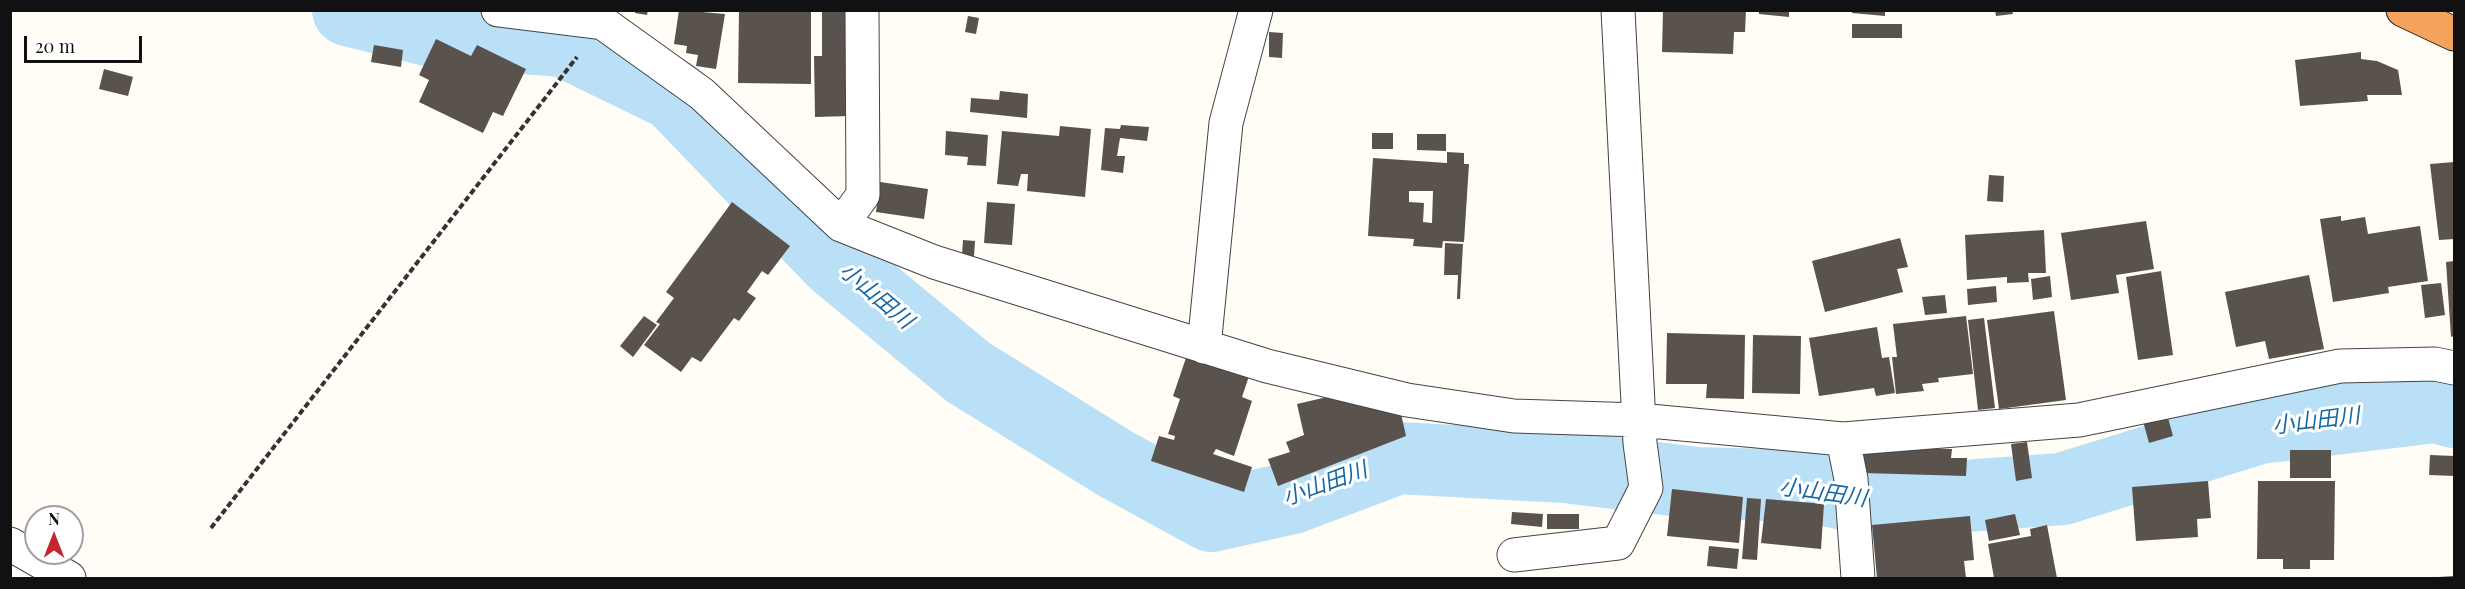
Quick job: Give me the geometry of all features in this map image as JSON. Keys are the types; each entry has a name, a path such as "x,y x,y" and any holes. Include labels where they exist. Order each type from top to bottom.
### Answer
{"highway":[{"path":"2403,10 2454,34"}],"street":[{"path":"498,10 603,23 702,94 841,225 934,262 1204,347 1267,366 1407,400 1640,431 1843,439 2079,420 2340,366 2435,364 2454,368"},
{"path":"841,225 863,195 862,10"},
{"path":"1204,347 1226,123 1256,10"},
{"path":"1514,555 1618,543 1646,488 1640,431 1618,10"},
{"path":"1843,439 1851,479 1858,579"},
{"path":"10,544 69,579"}],"path":[{"path":"211,528 603,23"}],"building":[{"path":"635,10 648,10 647,15 635,13"},
{"path":"679,10 725,14 716,69 696,66 698,55 686,53 687,46 674,44"},
{"path":"739,10 811,10 811,84 738,83"},
{"path":"822,10 849,10 850,116 815,117 814,56 822,56"},
{"path":"1663,10 1746,10 1745,32 1734,32 1733,54 1662,52"},
{"path":"1759,10 1789,10 1789,17 1759,14"},
{"path":"1852,10 1885,10 1885,16 1852,13"},
{"path":"1995,10 2012,10 2013,14 1996,16"},
{"path":"968,16 979,18 976,34 965,32"},
{"path":"1852,24 1902,24 1902,38 1852,38"},
{"path":"1269,32 1283,33 1282,58 1269,57"},
{"path":"436,39 471,56 477,45 526,69 503,116 493,112 483,133 419,102 429,80 419,75"},
{"path":"374,45 403,50 401,67 371,62"},
{"path":"2361,52 2361,59 2377,61 2398,70 2402,95 2367,95 2368,101 2300,106 2295,60"},
{"path":"104,69 133,77 128,96 99,89"},
{"path":"1000,91 1028,94 1027,118 970,112 971,98 999,100"},
{"path":"1121,125 1149,127 1147,141 1120,138 1117,156 1125,156 1123,173 1101,170 1105,128 1120,129"},
{"path":"1060,126 1091,129 1085,197 1027,191 1028,174 1021,174 1018,186 997,184 1002,131 1059,136"},
{"path":"946,131 988,135 986,166 967,165 968,157 945,155"},
{"path":"1372,133 1393,133 1393,149 1372,149"},
{"path":"1417,134 1446,134 1446,151 1417,150"},
{"path":"1447,152 1464,153 1464,164 1469,164 1464,242 1443,241 1442,248 1413,246 1414,239 1368,236 1373,158 1447,163","holes":["1409,191 1433,191 1432,223 1423,222 1424,203 1409,202"]},
{"path":"2454,162 2454,239 2439,240 2430,164"},
{"path":"1989,175 2004,176 2003,202 1987,201"},
{"path":"880,182 928,189 924,219 876,212"},
{"path":"732,202 790,246 768,275 762,271 747,292 756,298 739,321 734,318 701,362 692,357 681,372 644,345 660,324 656,322 674,298 666,292"},
{"path":"987,202 1015,204 1012,245 984,243"},
{"path":"2341,216 2341,221 2365,217 2368,234 2420,226 2428,281 2388,287 2389,293 2333,302 2320,219"},
{"path":"2146,221 2154,269 2116,275 2119,293 2071,300 2061,233"},
{"path":"2044,230 2046,273 2028,273 2029,282 2007,283 2007,277 1967,280 1965,235"},
{"path":"1900,238 1908,267 1897,269 1903,292 1825,312 1812,261"},
{"path":"963,240 975,241 974,256 962,256"},
{"path":"1445,243 1463,244 1460,299 1457,299 1458,275 1444,275"},
{"path":"2454,261 2454,336 2451,337 2446,262"},
{"path":"2161,271 2173,355 2138,360 2126,277"},
{"path":"2309,275 2324,349 2269,359 2265,341 2236,347 2225,292"},
{"path":"2050,276 2052,297 2033,300 2031,279"},
{"path":"2441,283 2445,315 2425,318 2421,285"},
{"path":"1996,286 1997,302 1968,305 1967,289"},
{"path":"1945,295 1947,313 1925,315 1922,297"},
{"path":"2054,311 2066,400 1999,409 1987,320"},
{"path":"644,316 657,325 633,357 620,346"},
{"path":"1966,316 1973,374 1938,378 1939,382 1922,384 1924,391 1896,394 1892,357 1897,357 1893,324"},
{"path":"1984,318 1995,408 1978,410 1968,320"},
{"path":"1877,327 1882,358 1889,357 1895,393 1876,396 1874,388 1819,396 1809,338"},
{"path":"1667,333 1745,335 1744,399 1706,398 1707,384 1666,384"},
{"path":"1753,335 1801,336 1800,394 1752,393"},
{"path":"1187,355 1249,376 1242,397 1252,401 1234,456 1216,449 1213,454 1252,467 1244,492 1151,461 1159,436 1174,440 1175,436 1168,434 1180,399 1173,396"},
{"path":"1327,397 1400,409 1406,436 1278,486 1268,459 1290,452 1286,442 1304,435 1297,404"},
{"path":"2167,414 2173,436 2149,443 2143,421"},
{"path":"2027,442 2032,478 2016,481 2011,444"},
{"path":"1864,447 1952,449 1951,458 1967,458 1966,476 1863,473"},
{"path":"2290,450 2331,450 2331,478 2290,478"},
{"path":"2430,455 2454,456 2454,476 2429,475"},
{"path":"2208,481 2211,518 2197,519 2198,537 2136,541 2132,487"},
{"path":"2258,481 2335,481 2334,560 2310,560 2310,569 2283,569 2283,559 2257,559"},
{"path":"1672,489 1743,497 1739,543 1667,536"},
{"path":"1747,498 1761,499 1757,560 1742,559"},
{"path":"1766,499 1824,504 1821,549 1761,543"},
{"path":"1512,512 1543,514 1542,527 1511,524"},
{"path":"1547,514 1579,514 1579,529 1547,529"},
{"path":"2015,514 2020,535 1989,541 1985,520"},
{"path":"1970,516 1974,560 1964,561 1966,578 1877,578 1872,525"},
{"path":"2047,525 2057,578 1994,578 1988,544 2031,536 2030,529"},
{"path":"1709,546 1739,549 1737,569 1707,566"},
{"path":"2454,576 2454,578 2438,578 2438,577"}],"waterway":[{"name":"小山田川","path":"348,10 432,31 563,41 674,95 835,262 968,372 1116,464 1211,516 1292,498 1398,458 1565,467 1697,483 1806,486 1882,502 2062,489 2259,428 2435,407 2454,412"}]}
